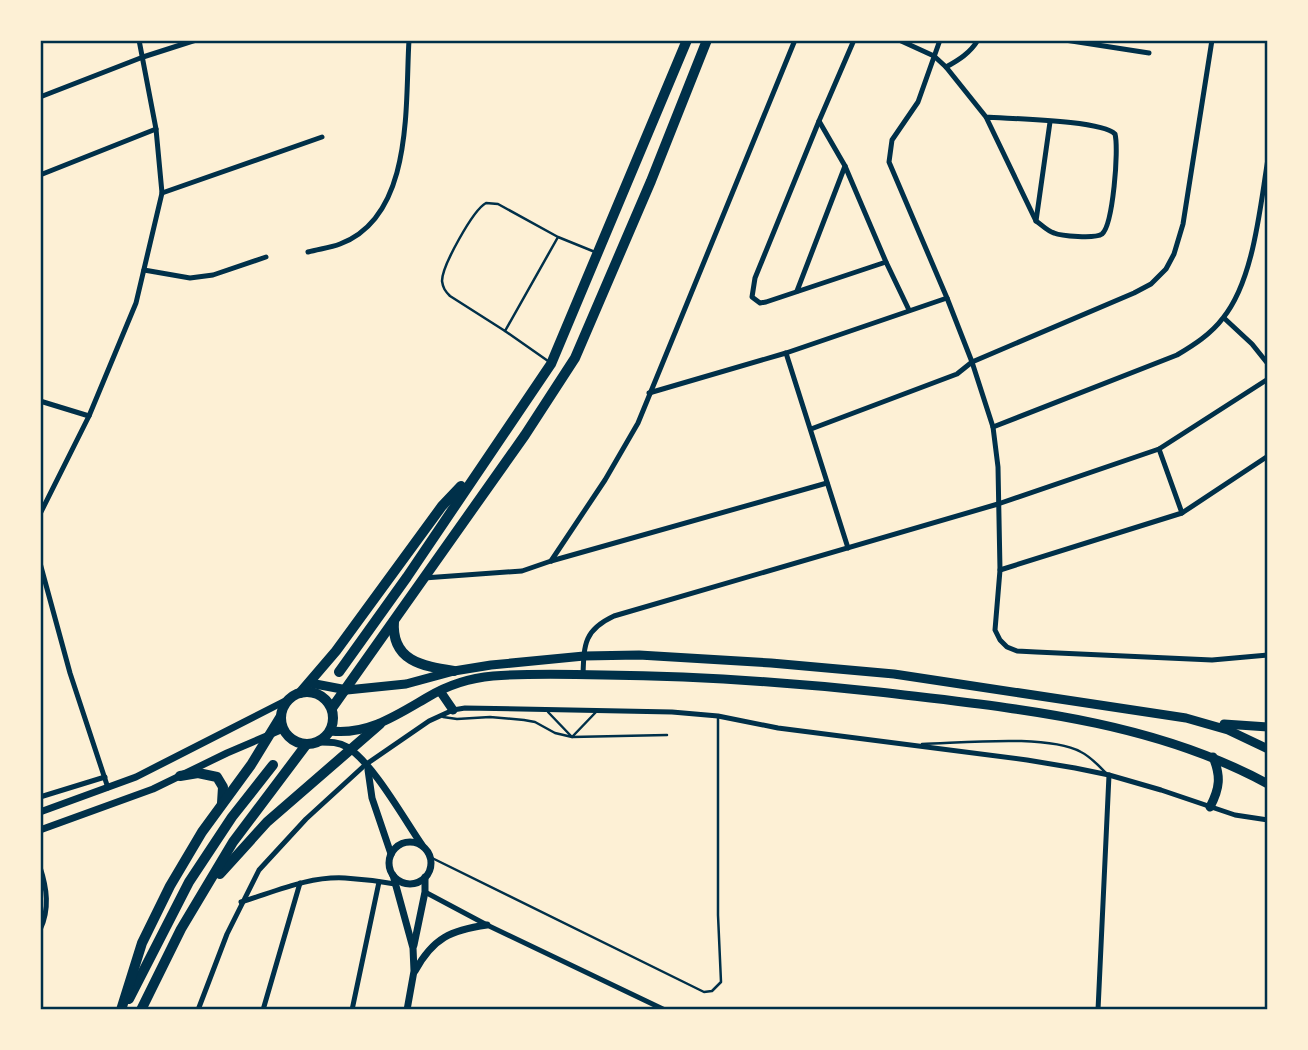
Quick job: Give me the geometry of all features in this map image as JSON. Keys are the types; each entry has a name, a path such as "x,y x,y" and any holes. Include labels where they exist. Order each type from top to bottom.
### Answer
{"highway":[{"path":"339,672 542,380 687,40"},
{"path":"332,708 575,359 646,193 707,40"},
{"path":"122,1010 142,943 170,886 202,832 271,733 289,699 310,683 442,506 483,462"},
{"path":"394,620 396,642 410,659 429,667 454,671"},
{"path":"281,716 283,729 289,737 306,745 320,742 331,731 334,716 332,708 319,694 300,693"},
{"path":"202,896 244,845 380,724"},
{"path":"141,1010 181,929 233,842 306,745"},
{"path":"122,1010 190,882 232,817 273,765"},
{"path":"180,776 198,773 217,777 223,786 222,804"}],"main road":[{"path":"310,683 346,690 406,684 454,671 584,656 639,655 894,674 1095,703 1207,723 1268,727"},
{"path":"331,731 357,732 380,724 440,691 473,678 583,675 746,679 997,707 1080,720 1213,757 1268,784"},
{"path":"440,691 453,710"},
{"path":"1207,723 1247,737 1268,749"},
{"path":"1210,807 1218,791 1220,779 1213,757"}],"street":[{"path":"40,514 89,416 136,303 162,193 156,129 139,40"},
{"path":"40,97 143,57 196,40"},
{"path":"308,252 340,244 362,232 390,197 400,167 409,40"},
{"path":"551,561 605,480 638,423 795,40"},
{"path":"854,40 760,263 752,298 760,303 886,262"},
{"path":"900,40 934,56 986,117 1036,220 1051,232 1096,237 1103,233 1109,213 1117,157 1115,134 1111,130 1091,125 986,117"},
{"path":"940,40 918,102 892,140 888,162 947,298 993,427 998,467 1000,570 995,630 1000,640 1017,651 1212,660 1268,655"},
{"path":"946,67 966,54 978,40"},
{"path":"1065,40 1149,53"},
{"path":"811,429 957,374 972,362 1151,285 1166,269 1174,254 1183,224 1212,40"},
{"path":"819,121 845,166 909,310"},
{"path":"1036,220 1050,122"},
{"path":"40,175 156,129"},
{"path":"162,193 322,137"},
{"path":"993,427 1177,355 1202,339 1224,318 1242,284 1255,238 1268,159"},
{"path":"797,290 845,166"},
{"path":"144,270 190,278 213,275 266,257"},
{"path":"649,393 786,353 947,298"},
{"path":"1224,318 1252,344 1268,364"},
{"path":"786,353 848,548"},
{"path":"583,675 588,636 594,628 614,616 998,505 1159,449 1268,379"},
{"path":"40,401 89,416"},
{"path":"1159,449 1182,513"},
{"path":"1000,570 1182,513 1268,456"},
{"path":"424,578 522,571 827,483"},
{"path":"40,563 70,673 108,788"},
{"path":"40,812 108,788 164,764 289,699"},
{"path":"198,1010 241,902 259,870 306,819 366,767 440,716 453,710 480,707 546,711 672,712 718,716 778,727 1027,760 1109,775 1210,807 1268,820"},
{"path":"40,830 114,804 283,729"},
{"path":"320,742 336,743 349,749 379,781 430,857 431,864 425,877 425,892 413,948"},
{"path":"366,767 372,797 391,854 390,868 413,948 414,971 407,1010"},
{"path":"1098,1010 1109,775"},
{"path":"40,797 105,777"},
{"path":"391,854 401,844 415,842 422,845"},
{"path":"40,867 47,895 47,911 40,930"},
{"path":"393,875 408,883 415,883 425,877"},
{"path":"241,902 300,883 343,878 395,884"},
{"path":"352,1010 379,881"},
{"path":"263,1010 300,883"},
{"path":"425,892 487,925 665,1010"},
{"path":"414,971 434,943 466,928 487,925"}],"lane":[{"path":"551,363 450,296 444,290 444,272 475,212 486,203 498,204 558,237 598,253"},
{"path":"505,331 558,237"},
{"path":"546,711 572,737"},
{"path":"572,737 596,712"},
{"path":"440,716 457,719 490,717 524,720 560,735 572,737 667,735"},
{"path":"430,857 654,969 704,992 712,991 721,982 722,971 718,915 718,716"},
{"path":"907,744 1042,742 1062,745 1089,757 1109,775"}]}
